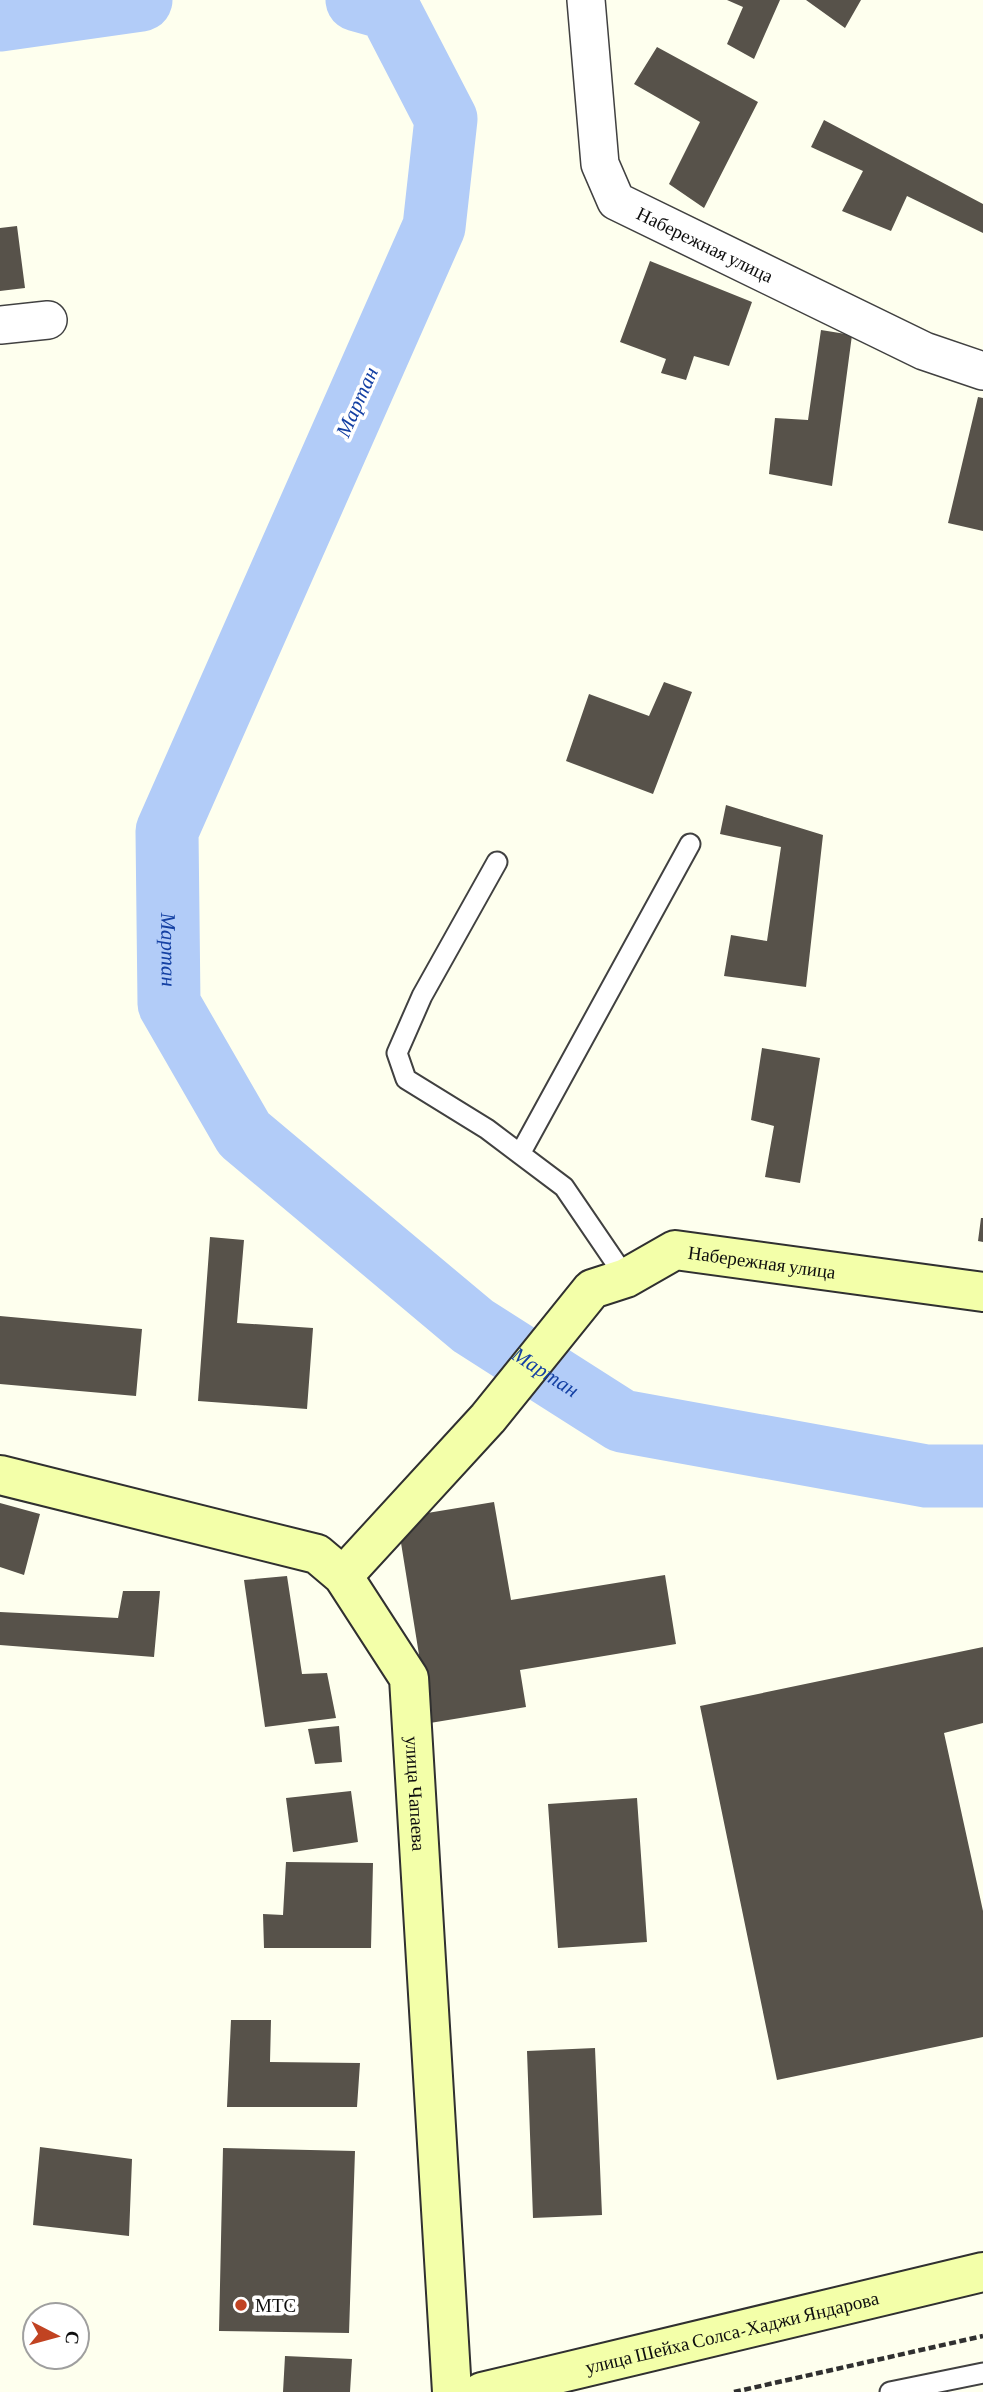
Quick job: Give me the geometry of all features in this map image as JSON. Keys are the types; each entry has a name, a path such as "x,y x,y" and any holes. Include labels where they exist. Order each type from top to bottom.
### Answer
{"street":[{"name":"Набережная улица","path":"586,0 600,164 616,201 924,351 983,371"},
{"path":"0,325 48,320"},
{"name":"Набережная улица","path":"343,1576 609,1284 675,1251 983,1292"},
{"name":"улица Чапаева","path":"0,1475 317,1554 343,1576 408,1678 452,2392"},
{"name":"улица Шейха Солса-Хаджи Яндарова","path":"482,2392 983,2272"}],"lane":[{"path":"520,1154 690,844"},
{"path":"497,862 422,996 397,1053 406,1079 487,1129 565,1187 609,1284"},
{"path":"890,2392 983,2373"}],"path":[{"path":"734,2392 983,2336"}],"building":[{"path":"727,0 780,0 754,59 727,44 743,7"},
{"path":"806,0 861,0 845,28"},
{"path":"657,47 758,102 704,208 669,184 700,122 634,84"},
{"path":"824,120 983,204 983,233 907,196 891,231 842,211 863,171 811,147"},
{"path":"17,226 25,288 0,291 0,228"},
{"path":"650,261 752,302 729,366 694,356 686,380 661,373 666,359 620,342"},
{"path":"821,330 852,335 832,486 769,474 775,418 808,420"},
{"path":"978,397 983,398 983,531 948,523"},
{"path":"664,682 692,692 653,794 566,761 589,694 649,716"},
{"path":"726,805 823,835 806,987 724,976 731,935 767,941 781,847 720,834"},
{"path":"762,1048 820,1058 800,1183 765,1177 774,1126 751,1120"},
{"path":"983,1218 983,1242 978,1241"},
{"path":"210,1237 244,1240 237,1323 313,1328 307,1409 198,1401"},
{"path":"0,1316 142,1329 136,1396 0,1384"},
{"path":"494,1502 511,1600 665,1575 676,1644 520,1670 526,1707 430,1723 397,1518"},
{"path":"0,1503 40,1514 24,1575 0,1567"},
{"path":"287,1576 302,1674 327,1673 336,1718 265,1727 244,1580"},
{"path":"123,1591 160,1591 154,1657 0,1645 0,1612 118,1618"},
{"path":"983,1647 983,1723 944,1733 983,1911 983,2037 777,2080 700,1706"},
{"path":"339,1726 342,1762 315,1764 308,1729"},
{"path":"351,1791 358,1842 293,1852 286,1798"},
{"path":"637,1798 647,1942 558,1948 548,1804"},
{"path":"286,1862 373,1863 371,1948 264,1948 263,1914 283,1915"},
{"path":"231,2020 271,2020 270,2062 360,2063 357,2107 227,2107"},
{"path":"595,2048 602,2215 533,2218 527,2051"},
{"path":"40,2147 132,2159 129,2236 33,2225"},
{"path":"223,2148 355,2151 349,2333 219,2331"},
{"path":"285,2356 352,2359 350,2392 283,2392"}],"waterway":[{"name":"Мартан","path":"0,20 141,0"},
{"name":"Мартан","path":"357,0 389,9 446,119 434,227 167,831 169,1004 244,1134 473,1326 622,1421 926,1476 983,1476"}],"place":[{"name":"МТС","path":"241,2305"}]}
